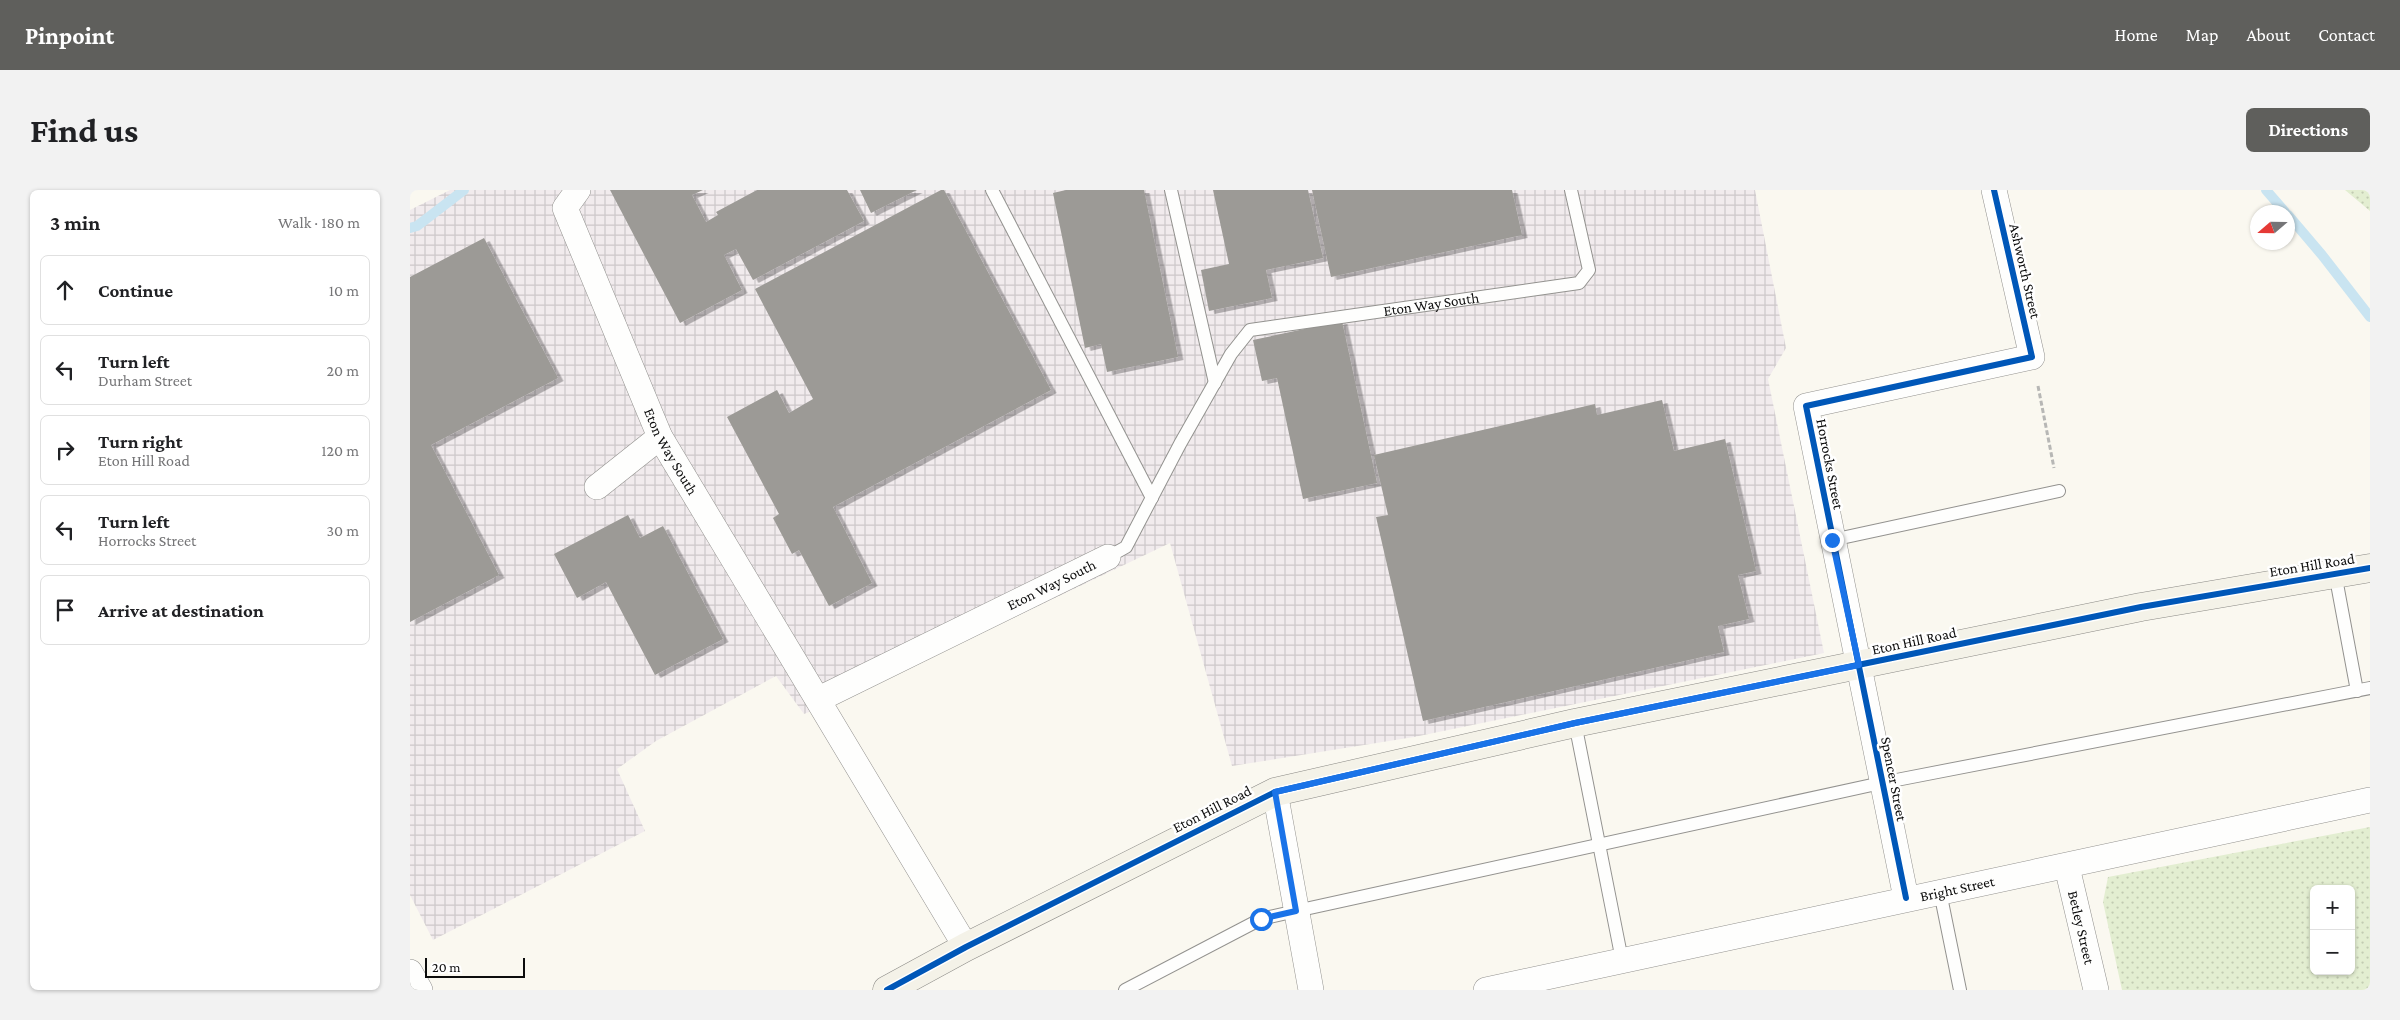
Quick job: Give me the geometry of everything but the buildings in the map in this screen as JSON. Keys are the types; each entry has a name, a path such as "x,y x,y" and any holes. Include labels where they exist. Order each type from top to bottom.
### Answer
{"street":[{"name":"Eton Way South","path":"578,190 565,208 660,437 819,699 966,947"},
{"name":"Ashworth Street","path":"1994,190 2032,357"},
{"name":"Horrocks Street","path":"1859,665 1806,406 2032,357"},
{"path":"597,487 660,437"},
{"name":"Eton Way South","path":"819,699 1108,558"},
{"name":"Eton Hill Road","path":"887,990 966,947 1275,792 1575,723 2141,607 2370,568"},
{"name":"Spencer Street","path":"1859,665 1906,898"},
{"path":"1275,792 1311,990"},
{"name":"Bright Street","path":"1486,990 1906,898 2067,867 2370,800"},
{"name":"Betley Street","path":"2067,867 2096,990"},
{"path":"410,972 420,990"}],"lane":[{"path":"992,190 1152,498"},
{"path":"1171,190 1215,383"},
{"name":"Eton Way South","path":"1108,558 1126,546 1231,354 1250,330 1579,283 1589,270 1572,190"},
{"path":"1832,540 2059,491"},
{"path":"1124,990 1261,919 1882,783 2364,689 2335,573"},
{"path":"1575,723 1622,960"},
{"path":"1940,892 1960,990"}],"path":[{"path":"2032,357 2059,491"}],"shaded area":[{"path":"450,190 1755,190 1786,348 1768,379 1824,653 1414,737 1232,766 1170,543 854,694 804,714 776,676 656,741 617,769 645,831 433,940 410,895 410,210"}],"green space":[{"path":"2345,190 2370,190 2370,211"},
{"path":"2370,827 2370,990 2122,990 2103,902 2108,877"}],"waterway":[{"path":"410,228 417,226 464,190"},
{"path":"2266,190 2279,205"},
{"path":"2295,223 2370,317"}],"cycle path":[{"path":"1906,898 1806,406 2032,357 1994,190"},
{"path":"887,990 966,947 1275,792 1575,723 2141,607 2370,568"}],"route":[{"path":"1261,919 1296,911 1275,792 1575,723 1859,665 1832,540"}]}
